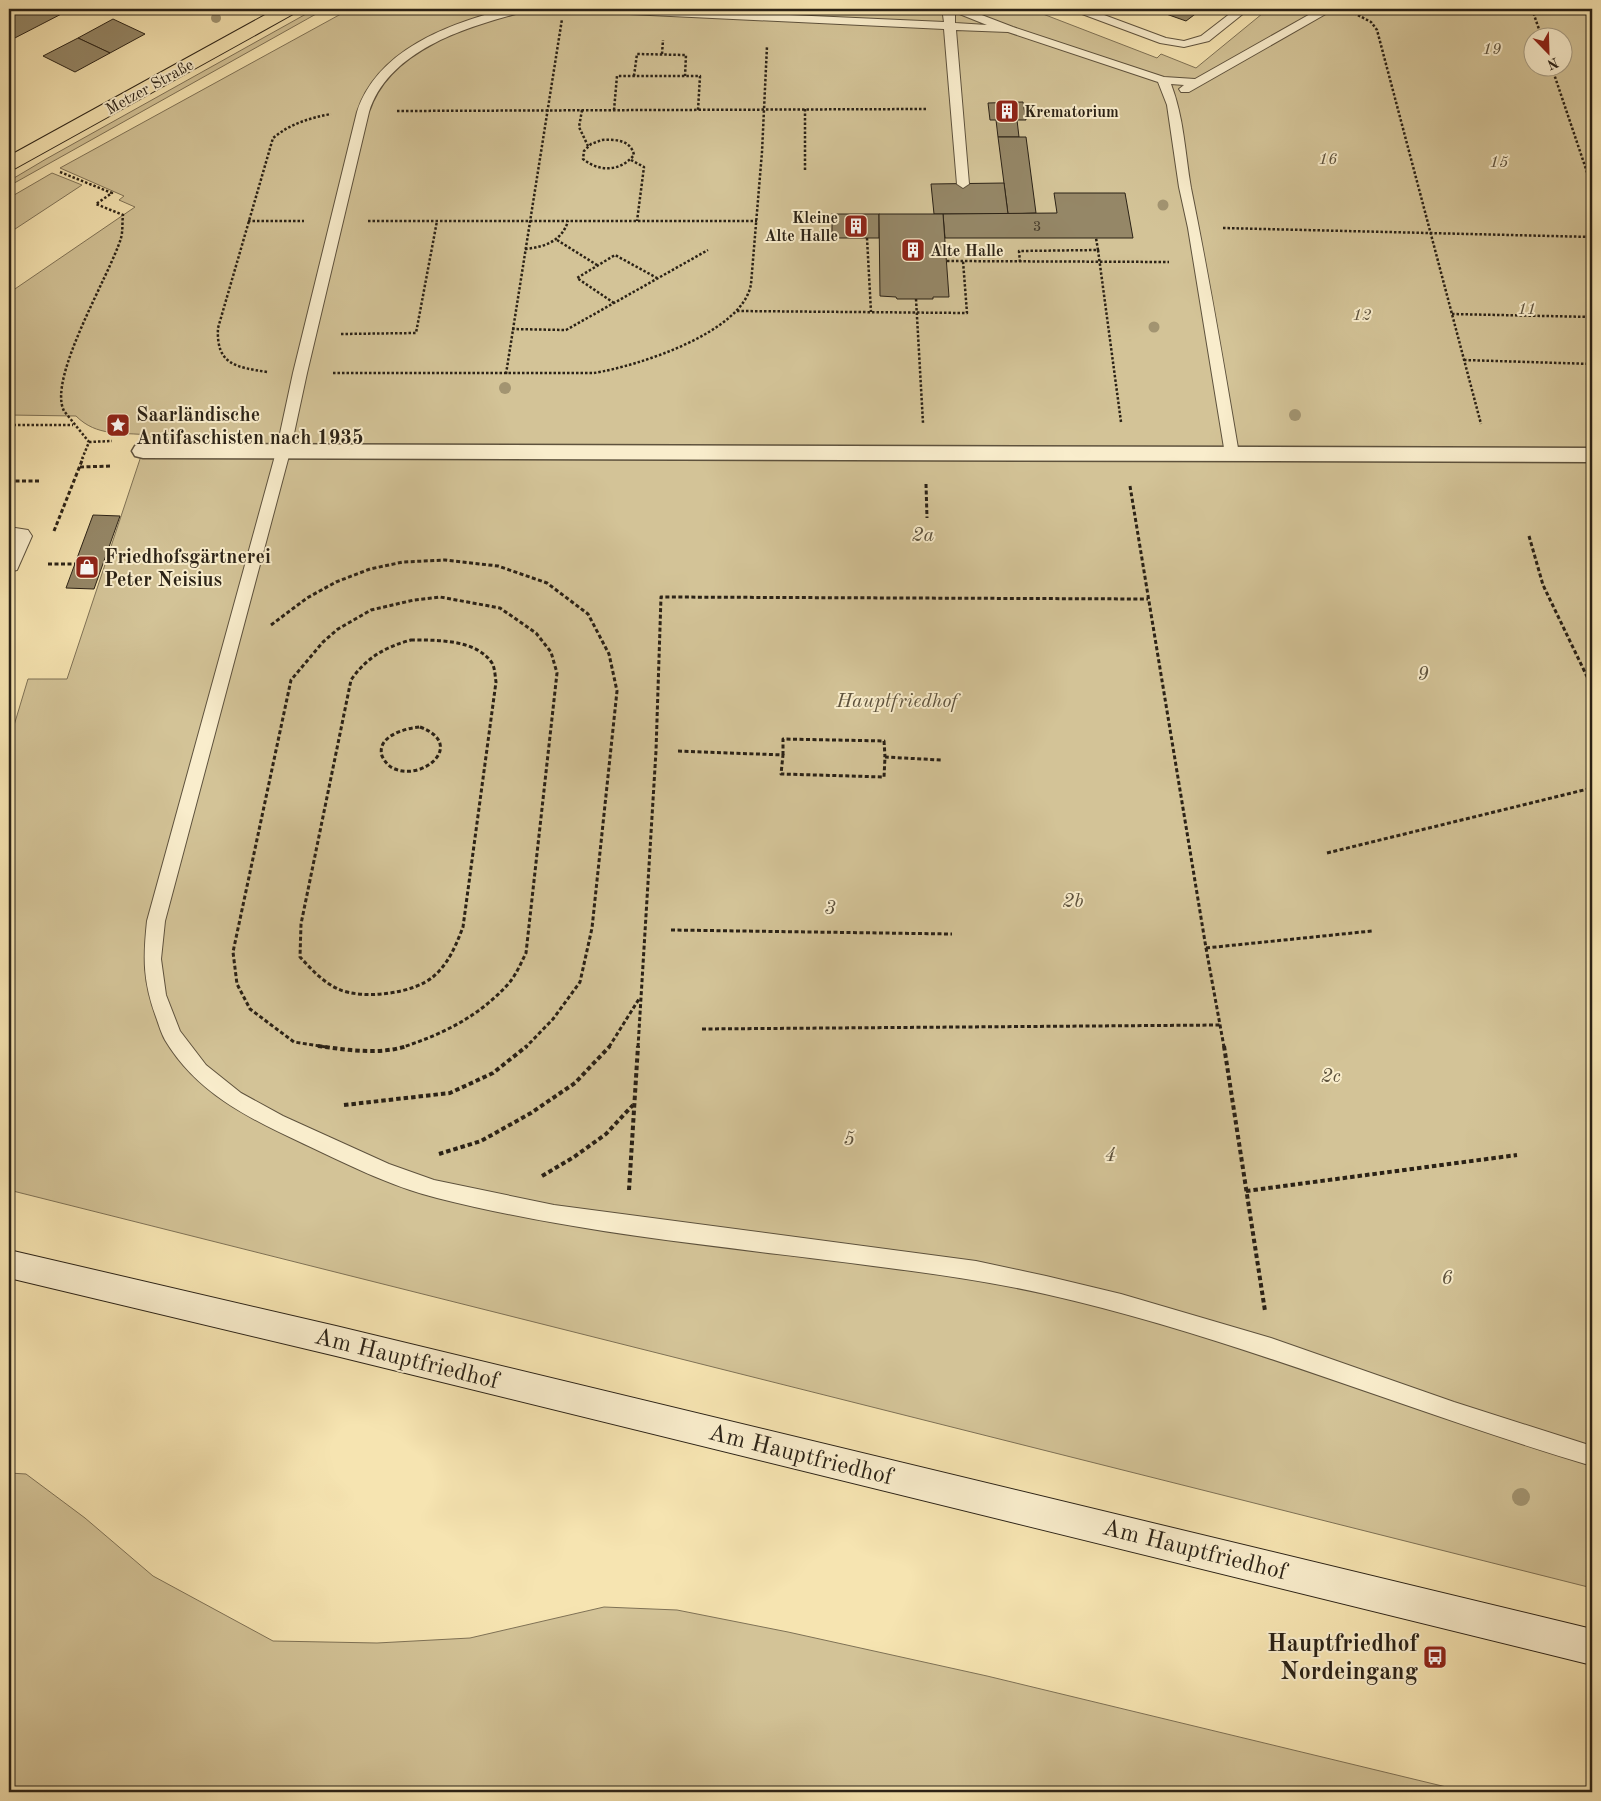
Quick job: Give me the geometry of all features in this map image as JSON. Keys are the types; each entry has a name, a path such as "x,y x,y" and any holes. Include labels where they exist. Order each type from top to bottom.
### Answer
{"main road":[{"name":"Metzer Straße","path":"9,164 289,9"},
{"path":"9,536 20,536 9,564"},
{"name":"Am Hauptfriedhof","path":"9,1264 346,1343 1592,1646"}],"street":[{"path":"143,451 1592,455"}],"lane":[{"path":"523,9 484,18 406,56 391,67 368,96 300,373 283,452 156,921 152,959 157,995 172,1035 199,1071 234,1099 276,1122 383,1171 434,1189 484,1201 626,1225 976,1270 1121,1303 1271,1348 1454,1412 1592,1456"},
{"path":"588,9 1009,29"},
{"path":"948,9 951,26 963,184"},
{"path":"956,9 1009,29 1163,80 1194,82"},
{"path":"1078,9 1164,40 1184,44 1206,39 1243,9"},
{"path":"1173,105 1180,92 1194,82 1327,9"},
{"path":"1163,80 1173,105 1232,454"}],"path":[{"path":"1532,9 1539,28"},
{"path":"1354,12 1371,22 1377,30 1489,455"},
{"path":"506,374 563,18"},
{"path":"300,373 594,373 630,366 665,353 721,324 737,311 748,296 757,221 765,110 768,18"},
{"path":"634,76 637,54 686,54 685,76"},
{"path":"614,110 617,76 700,76 698,110"},
{"path":"1555,78 1592,187"},
{"path":"274,373 243,368 227,361 218,353 216,341 248,221 273,138 281,130 297,122 318,116 363,112 957,108"},
{"path":"805,109 805,170"},
{"path":"582,110 579,127 588,146"},
{"path":"602,140 618,140 626,143 634,151 631,160 619,167 594,167 583,160 584,150 588,146 602,140"},
{"path":"631,160 644,167 637,221"},
{"path":"51,537 89,442 74,425 60,404 60,386 76,342 122,236 122,216 96,204 112,193 59,171"},
{"path":"248,221 757,221"},
{"path":"310,334 416,333 437,221"},
{"path":"525,249 536,248 557,240 564,234 568,221"},
{"path":"1194,228 1592,237"},
{"path":"867,238 871,312"},
{"path":"1096,238 1125,453 1148,599 1206,948 1221,1025 1271,1348"},
{"path":"557,240 597,265"},
{"path":"512,330 566,330 708,250"},
{"path":"1020,262 1019,251 1098,250"},
{"path":"614,303 577,278 615,255 657,279"},
{"path":"947,261 1199,262"},
{"path":"737,311 967,313 963,261"},
{"path":"916,299 924,454"},
{"path":"1452,314 1592,318"},
{"path":"1464,360 1592,364"},
{"path":"9,424 74,425"},
{"path":"9,481 39,481"},
{"path":"927,499 927,518"},
{"path":"1529,536 1543,586 1592,687"},
{"path":"226,661 293,608 336,582 370,569 403,562 445,560 498,566 548,583 588,614 610,654 617,691 592,928 580,982 553,1019 527,1046 493,1073 450,1093 408,1099 344,1104"},
{"path":"626,1225 656,751 661,597 1148,599"},
{"path":"440,598 500,608 536,633 551,652 557,674 526,953 510,982 489,1002 453,1026 430,1038 397,1049 352,1051 294,1042 250,1009 237,984 233,952 240,923 291,680 313,650 348,619 378,606 409,599 440,598"},
{"path":"411,640 431,640 463,646 482,653 493,665 496,682 463,927 453,953 432,977 401,992 362,995 338,989 315,973 300,957 301,924 351,680 370,657 388,646 411,640"},
{"path":"420,727 429,730 440,739 442,746 440,754 426,767 410,771 391,767 384,760 383,746 394,733 404,728 420,727"},
{"path":"783,739 884,741 884,777 781,774 783,755 783,739"},
{"path":"678,751 783,755"},
{"path":"885,757 941,760"},
{"path":"1327,853 1592,788"},
{"path":"672,930 952,934"},
{"path":"1206,948 1372,931"},
{"path":"383,1171 481,1141 531,1113 575,1083 611,1045 641,996"},
{"path":"702,1029 1221,1025"},
{"path":"484,1201 534,1180 574,1157 606,1134 634,1104"},
{"path":"1246,1191 1517,1154"}],"green space":[{"path":"315,9 325,9 9,186 9,181 46,159"},
{"name":"Hauptfriedhof","path":"350,9 1030,9 1157,58 1161,54 1196,68 1268,9 1592,9 1592,1588 9,1190 9,742 28,679 67,679 148,435 101,430 84,423 76,416 9,415 9,293 135,207 119,200 124,196 60,168"},
{"path":"52,173 82,185 9,233 9,198"},
{"path":"9,1473 26,1474 85,1518 153,1576 273,1641 377,1643 470,1638 604,1607 677,1610 788,1632 987,1676 1467,1792 9,1792"}],"building":[{"path":"26,9 71,9 9,41 9,18"},
{"path":"1152,9 1202,9 1186,21"},
{"path":"113,19 145,34 110,53 78,38"},
{"path":"78,38 110,53 75,72 43,56"},
{"name":"Krematorium","path":"1023,102 1026,120 1017,120 1019,137 998,137 996,120 990,120 988,103"},
{"path":"998,137 1026,137 1036,213 1008,214"},
{"path":"1004,183 1008,214 934,214 931,184"},
{"path":"1054,193 1125,193 1133,238 945,238 943,214 1057,213"},
{"name":"Kleine Alte Halle","path":"832,214 879,214 879,238 832,238"},
{"name":"Alte Halle","path":"879,214 943,214 949,297 897,299 896,297 880,296"},
{"path":"93,515 120,516 94,589 66,588"}],"place":[{"name":"Krematorium","path":"1007,111"},
{"name":"Kleine Alte Halle","path":"856,226"},
{"name":"Alte Halle","path":"913,250"},
{"name":"Saarländische Antifaschisten nach 1935","path":"118,425"},
{"name":"Friedhofsgärtnerei Peter Neisius","path":"87,567"},
{"name":"Hauptfriedhof Nordeingang","path":"1435,1657"}],"park label":[{"name":"19","path":"1492,48"},
{"name":"16","path":"1328,158"},
{"name":"15","path":"1499,161"},
{"name":"11","path":"1527,308"},
{"name":"12","path":"1362,314"},
{"name":"2a","path":"923,534"},
{"name":"9","path":"1423,673"},
{"name":"2b","path":"1073,900"},
{"name":"3","path":"830,907"},
{"name":"2c","path":"1331,1075"},
{"name":"5","path":"849,1138"},
{"name":"4","path":"1110,1154"},
{"name":"6","path":"1447,1277"}]}
